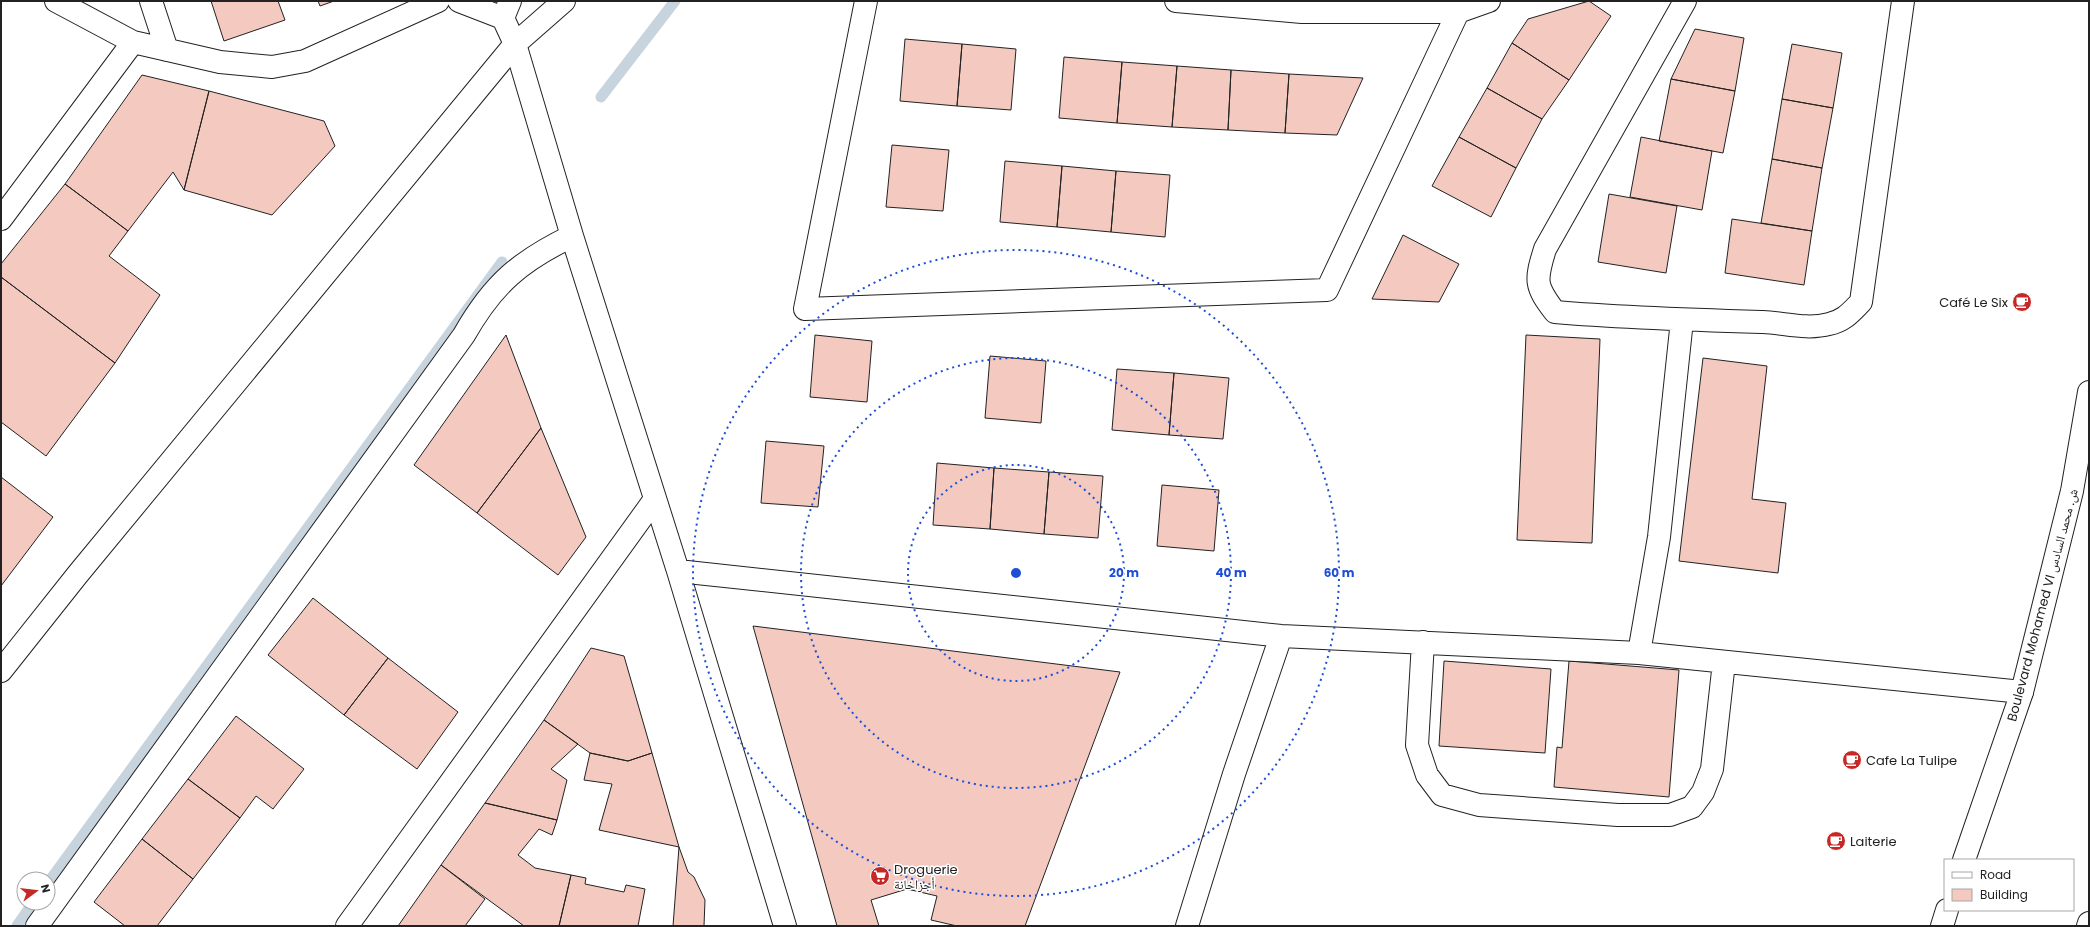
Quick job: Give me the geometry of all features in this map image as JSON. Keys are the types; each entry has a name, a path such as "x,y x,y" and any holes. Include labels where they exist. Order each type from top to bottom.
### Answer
{"street":[{"path":"56,1 133,42 220,62 272,67 305,61 438,1"},
{"path":"151,1 167,50"},
{"path":"459,1 506,10 572,236 678,571 785,926"},
{"path":"1,671 78,574 515,44 564,1"},
{"path":"866,1 805,309 1327,290 1458,12"},
{"path":"1176,1 1458,12 1489,1"},
{"path":"1685,1 1545,249 1537,273 1542,294 1555,312 1682,320 1772,323 1806,327 1830,324 1846,317 1861,302 1903,1"},
{"path":"1,219 133,42"},
{"path":"37,926 464,335 477,312 494,290 517,267 544,249 572,236"},
{"path":"1639,653 1659,537 1682,320"},
{"name":"Boulevard Mohamed VI ش. محمد السادس","path":"1964,859 2022,692 2072,492 2089,392"},
{"path":"347,926 655,499"},
{"path":"678,571 1281,636 1639,653 2022,692"},
{"path":"1187,926 1232,781 1281,636"},
{"path":"1423,642 1417,745 1427,775 1442,795 1479,805 1610,814 1670,815 1692,807 1703,792 1712,769 1724,662"},
{"path":"1942,926 1947,911"}],"building":[{"path":"211,1 278,1 285,20 224,41"},
{"path":"318,1 334,1 320,6"},
{"path":"1589,1 1611,16 1569,80 1512,43 1528,19"},
{"path":"1695,29 1744,38 1735,91 1671,79"},
{"path":"905,39 962,44 957,106 900,101"},
{"path":"1512,43 1569,80 1542,119 1487,88"},
{"path":"962,44 1016,49 1011,110 957,106"},
{"path":"1792,44 1842,53 1833,108 1782,99"},
{"path":"1064,57 1122,62 1117,123 1059,118"},
{"path":"1122,62 1177,66 1172,127 1117,123"},
{"path":"1177,66 1231,70 1228,130 1172,127"},
{"path":"1231,70 1289,74 1285,133 1228,130"},
{"path":"1289,74 1363,78 1337,135 1285,133"},
{"path":"142,75 209,91 184,190 173,172 128,231 65,184"},
{"path":"1671,79 1735,91 1723,153 1659,141"},
{"path":"1487,88 1542,119 1516,168 1459,137"},
{"path":"209,91 324,121 335,146 272,215 184,190"},
{"path":"1782,99 1833,108 1822,168 1772,159"},
{"path":"1459,137 1516,168 1491,217 1432,186"},
{"path":"1641,137 1712,151 1702,210 1630,197"},
{"path":"892,145 949,150 943,211 886,207"},
{"path":"1772,159 1822,168 1812,231 1761,223"},
{"path":"1005,161 1062,166 1057,227 1000,222"},
{"path":"1062,166 1116,171 1111,232 1057,227"},
{"path":"1116,171 1170,175 1165,237 1111,232"},
{"path":"65,184 128,231 109,256 160,295 115,363 1,277 1,264"},
{"path":"1609,194 1677,206 1666,273 1598,262"},
{"path":"1732,219 1812,231 1804,285 1725,273"},
{"path":"1403,235 1459,264 1439,302 1372,299"},
{"path":"1,277 115,363 46,456 1,422"},
{"path":"506,335 541,428 477,513 414,465"},
{"path":"815,335 872,341 867,402 810,397"},
{"path":"1526,335 1600,339 1592,543 1517,540"},
{"path":"990,356 1046,361 1041,423 985,418"},
{"path":"1703,358 1767,366 1752,499 1786,503 1778,573 1679,561"},
{"path":"1117,369 1174,373 1169,435 1112,430"},
{"path":"1174,373 1229,378 1223,439 1169,435"},
{"path":"541,428 586,537 558,575 477,513"},
{"path":"766,441 824,446 818,507 761,503"},
{"path":"937,463 994,468 990,529 933,525"},
{"path":"994,468 1049,472 1044,534 990,529"},
{"path":"1049,472 1103,476 1098,538 1044,534"},
{"path":"1,477 53,517 1,586"},
{"path":"1162,485 1219,490 1214,551 1157,546"},
{"path":"313,598 388,658 344,715 268,655"},
{"path":"753,626 1120,672 1025,926 957,926 931,920 937,896 907,889 871,900 879,926 837,926"},
{"path":"591,648 624,656 652,753 628,761 590,753 544,720"},
{"path":"388,658 458,712 417,769 344,715"},
{"path":"1444,661 1551,669 1545,753 1439,746"},
{"path":"1569,661 1679,670 1669,797 1554,787 1557,747 1562,748"},
{"path":"236,716 304,769 273,809 256,796 240,818 188,779"},
{"path":"544,720 578,744 551,769 567,780 557,820 485,803"},
{"path":"590,753 628,761 652,753 679,847 599,830 612,784 584,780"},
{"path":"188,779 240,818 193,879 142,839"},
{"path":"485,803 557,820 552,835 539,829 518,855 535,868 571,875 559,926 524,926 441,865"},
{"path":"142,839 193,879 157,926 125,926 94,902"},
{"path":"679,847 688,872 694,877 705,900 704,926 673,926"},
{"path":"441,865 485,899 465,926 398,926"},
{"path":"571,875 586,878 585,884 624,892 626,885 645,889 638,926 559,926"}],"waterway":[{"path":"601,97 675,1"},
{"path":"56,872 502,262"},
{"path":"17,926 27,911"}],"place":[{"name":"Café Le Six","path":"2022,302"},
{"name":"Cafe La Tulipe","path":"1852,760"},
{"name":"Laiterie","path":"1836,841"},
{"name":"Droguerie أجزاخانة","path":"880,876"}]}
